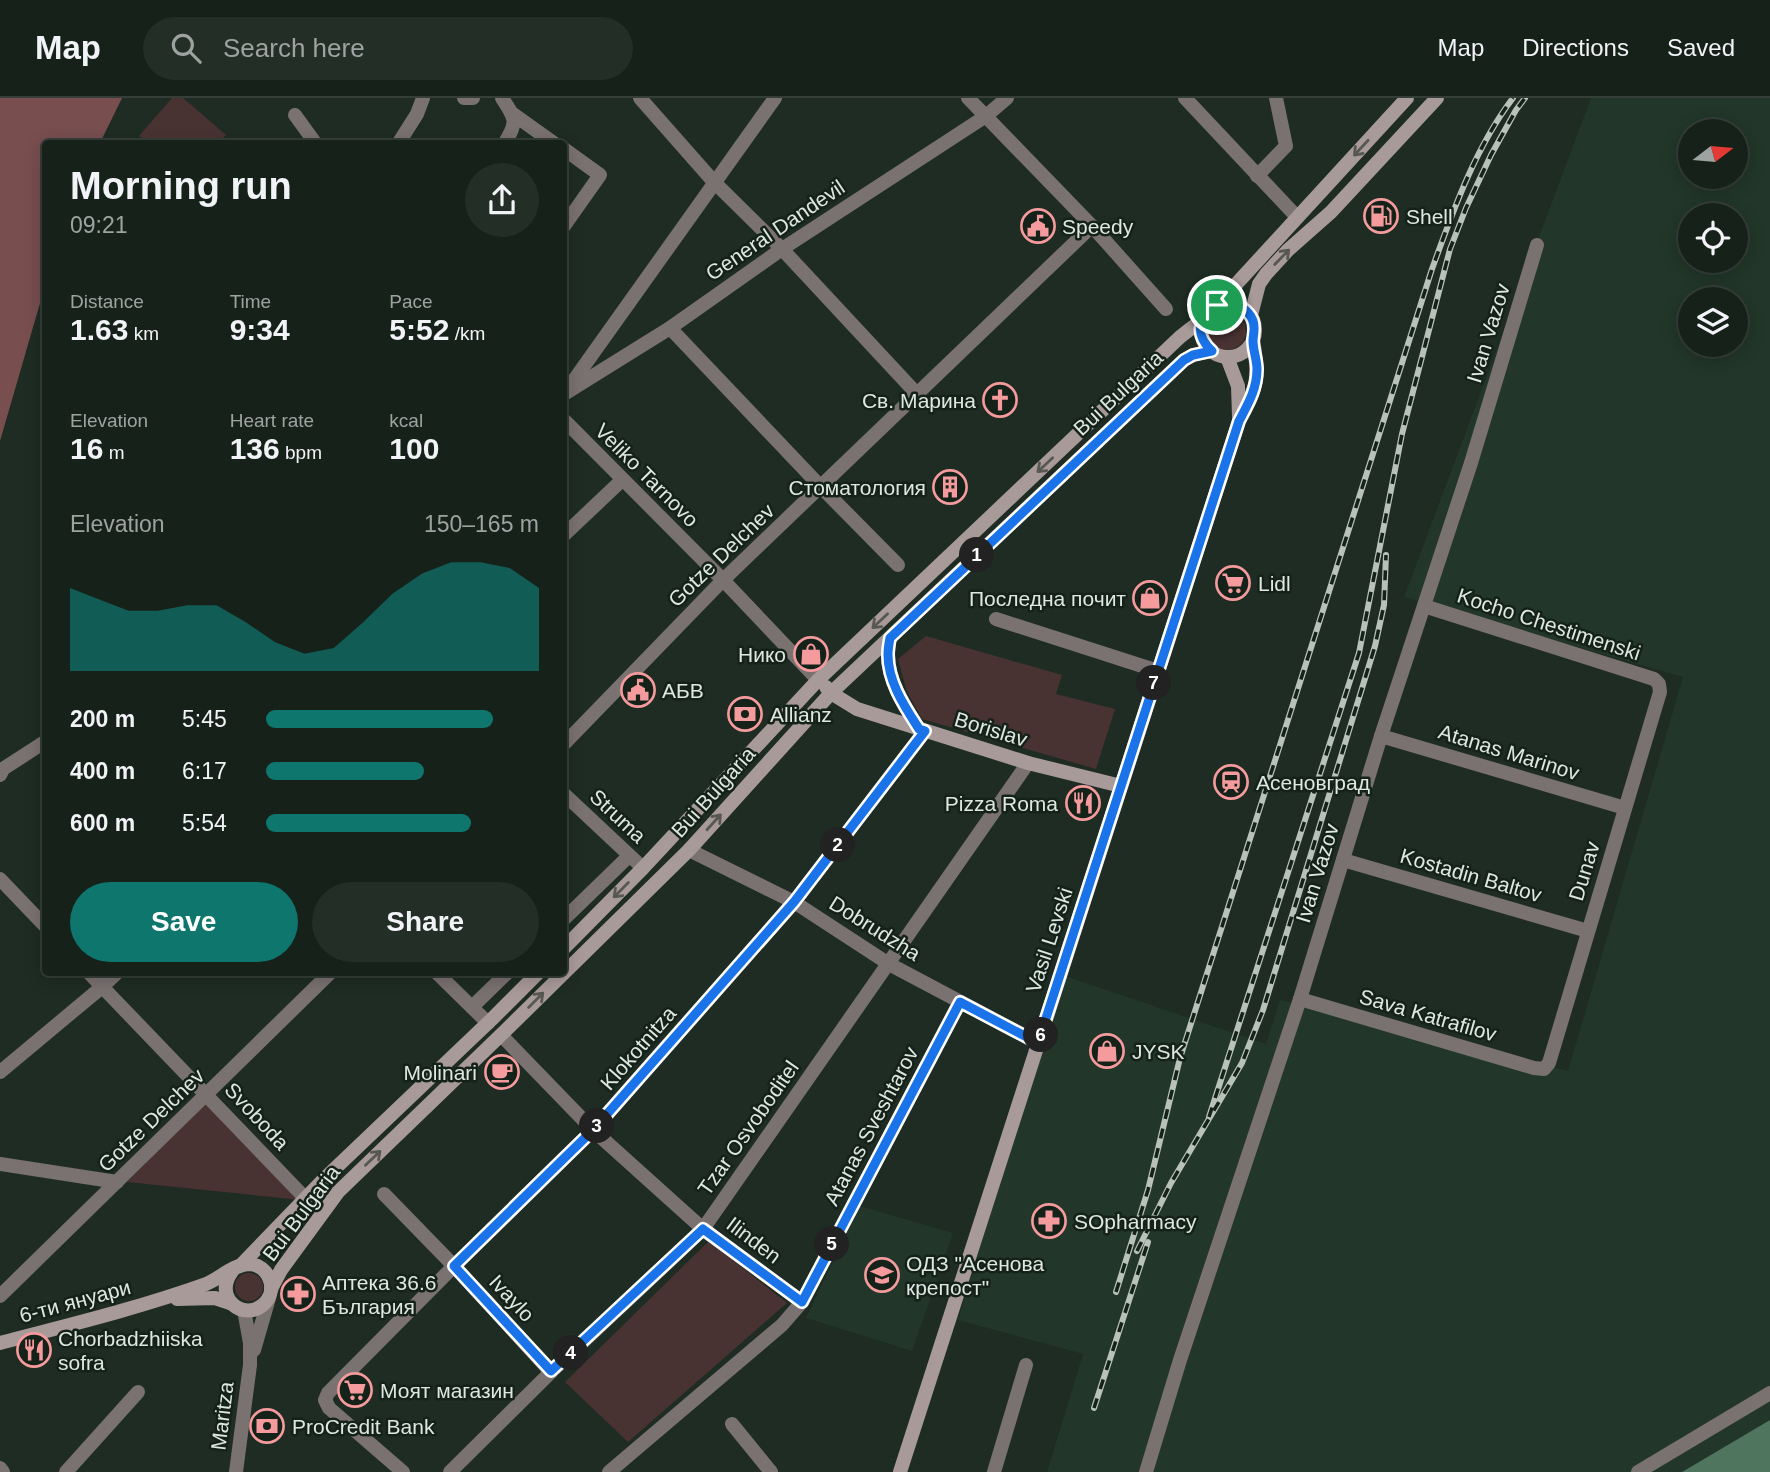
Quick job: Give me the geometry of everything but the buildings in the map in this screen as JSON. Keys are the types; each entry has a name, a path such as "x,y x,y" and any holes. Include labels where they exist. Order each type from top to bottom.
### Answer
{"main road":[{"path":"1217,305 1408,98"},
{"path":"1251,315 1257,290 1266,274 1288,250 1331,212 1437,98"},
{"path":"1231,302 1251,315 1255,332 1252,341 1242,353 1227,357 1206,346 1201,334 1203,319 1211,308 1231,302"},
{"name":"Bui Bulgaria","path":"567,945 643,869 818,680 1170,347 1203,319"},
{"name":"Vasil Levski","path":"900,1472 1239,421 1252,396 1257,369 1252,341"},
{"name":"Bui Bulgaria","path":"567,970 689,850 831,693 1184,360 1212,351"},
{"name":"Vasil Levski","path":"1227,357 1238,386 1239,421"},
{"path":"890,638 887,656 894,684 901,700 922,730"},
{"name":"Borislav","path":"818,680 831,693 857,709 1028,763 1121,786"},
{"name":"Bui Bulgaria","path":"161,1300 211,1282 237,1267 324,1179 535,976"},
{"name":"Bui Bulgaria","path":"270,1293 281,1270 338,1192 561,976"},
{"path":"161,1300 215,1298 244,1310 254,1310 263,1306 270,1293 270,1280 266,1272 250,1264 237,1267 227,1277 225,1286 230,1303"},
{"name":"6-ти януари","path":"0,1342 161,1300"}],"street":[{"path":"401,140 424,98"},
{"path":"464,98 473,98"},
{"path":"502,98 513,114 549,140"},
{"path":"640,98 714,182 782,249 917,394"},
{"path":"567,389 775,98"},
{"path":"968,98 1092,226 1167,309"},
{"name":"General Dandevil","path":"567,391 670,328 782,249 986,116 1007,98"},
{"path":"1185,98 1297,217"},
{"path":"1257,176 1286,146 1276,98"},
{"path":"506,140 514,123 513,114"},
{"path":"295,115 313,140"},
{"path":"567,151 600,175 567,222"},
{"name":"Gotze Delchev","path":"567,741 723,580 1092,226"},
{"name":"Ivan Vazov","path":"1146,1472 1471,463 1537,245"},
{"path":"670,328 898,565"},
{"path":"608,331 607,346 612,352 625,356"},
{"name":"Veliko Tarnovo","path":"567,423 818,680"},
{"path":"567,532 622,480"},
{"name":"Kocho Chestimenski","path":"1424,606 1654,679 1659,684"},
{"path":"996,619 1158,671"},
{"name":"Dunav","path":"1544,1069 1549,1063 1660,692 1659,684"},
{"name":"Klokotnitza","path":"403,1472 329,1408 325,1399 328,1393 593,1130 794,902 922,730"},
{"name":"Atanas Marinov","path":"1381,736 1625,808"},
{"path":"0,775 3,769 42,743"},
{"name":"Tzar Osvoboditel","path":"450,1472 551,1371 703,1229 1028,763"},
{"name":"Struma","path":"567,797 643,869"},
{"name":"Dobrudzha","path":"689,850 794,902 888,964 1038,1043"},
{"path":"567,916 629,856"},
{"name":"Kostadin Baltov","path":"1343,860 1588,931"},
{"path":"0,879 42,923"},
{"name":"Svoboda","path":"92,976 306,1199"},
{"path":"0,1072 114,976"},
{"name":"Gotze Delchev","path":"0,1296 327,976"},
{"path":"440,976 488,1023"},
{"path":"472,1007 505,976"},
{"name":"Sava Katrafilov","path":"1300,999 1544,1069"},
{"name":"Atanas Sveshtarov","path":"609,1472 782,1325 802,1302 960,1002"},
{"name":"Ilinden","path":"501,1035 593,1130 703,1229 802,1302"},
{"path":"0,1164 117,1182"},
{"name":"Ivaylo","path":"384,1194 551,1371"},
{"path":"250,1365 270,1293"},
{"path":"244,1310 250,1343 250,1365"},
{"path":"994,1472 1026,1364"},
{"name":"Maritza","path":"236,1472 250,1365"},
{"path":"66,1472 138,1392"},
{"path":"1638,1472 1770,1393"},
{"path":"732,1424 771,1472"}],"shaded area":[{"path":"0,98 122,98 101,140 42,140 42,296 0,441"},
{"path":"172,98 183,98 226,135 221,140 145,140 139,136"},
{"path":"1591,98 1770,98 1770,1420 1682,1472 1047,1472 1083,1354 958,1320 1062,975 1266,1044 1280,1000 1568,1071 1683,677 1404,597"},
{"path":"1227,312 1240,318 1246,331 1240,344 1227,350 1214,344 1208,331 1214,318"},
{"path":"926,636 1062,675 1056,694 1115,709 1096,769 922,719 907,692 898,659"},
{"path":"206,1103 301,1200 127,1182"},
{"name":"ОДЗ \"Асенова крепост\"","path":"860,1206 953,1233 912,1351 806,1318"},
{"path":"709,1241 787,1303 628,1442 565,1382"},
{"path":"249,1273 259,1277 263,1287 259,1297 249,1301 239,1297 235,1287 239,1277"},
{"path":"1770,1420 1770,1472 1682,1472"}],"railway":[{"path":"1116,1292 1148,1190 1180,1058 1432,269 1476,159 1499,117 1513,98"},
{"path":"1209,1117 1359,653 1402,434 1450,249 1491,155 1525,98"},
{"path":"1137,1251 1171,1183 1242,1063 1263,1010 1375,646 1384,605 1386,555"},
{"path":"1094,1408 1148,1242"}],"place":[{"name":"Shell","path":"1381,216"},
{"name":"Speedy","path":"1038,226"},
{"name":"Св. Марина","path":"1000,400"},
{"name":"Стоматология","path":"950,487"},
{"name":"Lidl","path":"1233,583"},
{"name":"Последна почит","path":"1150,598"},
{"name":"Нико","path":"811,654"},
{"name":"АБВ","path":"638,690"},
{"name":"Allianz","path":"745,714"},
{"name":"Асеновград","path":"1231,782"},
{"name":"Pizza Roma","path":"1083,803"},
{"name":"JYSK","path":"1107,1051"},
{"name":"Molinari","path":"502,1072"},
{"name":"SOpharmacy","path":"1049,1221"},
{"name":"ОДЗ \"Асенова крепост\"","path":"882,1275"},
{"name":"Аптека 36.6 България","path":"298,1294"},
{"name":"Chorbadzhiiska sofra","path":"34,1350"},
{"name":"Моят магазин","path":"355,1390"},
{"name":"ProCredit Bank","path":"267,1426"}],"route":[{"path":"1231,302 1251,315 1255,332 1252,341 1257,369 1256,382 1239,421 1038,1043 960,1002 802,1302 703,1229 551,1371 454,1266 593,1130 794,902 925,731 919,729 894,684 887,656 890,638 1184,360 1212,351 1202,339 1201,328 1206,314 1217,305 1231,302"}]}
